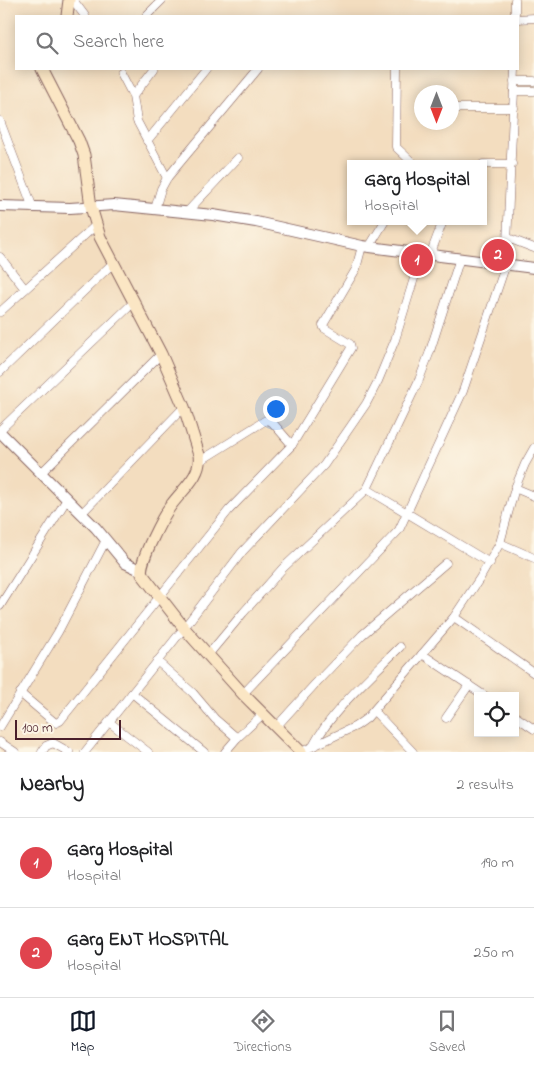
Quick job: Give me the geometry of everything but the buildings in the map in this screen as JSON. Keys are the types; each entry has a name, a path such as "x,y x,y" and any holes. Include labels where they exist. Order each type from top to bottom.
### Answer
{"main road":[{"path":"67,15 69,0"},
{"path":"43,70 79,141 84,156 91,207 100,237 161,354 184,407 200,461 194,476 160,522 140,570 208,656 262,714 301,752"}],"street":[{"path":"73,0 84,15"},
{"path":"147,15 162,0"},
{"path":"515,0 516,15"},
{"path":"519,17 534,18"},
{"path":"133,96 153,70"},
{"path":"147,141 205,70"},
{"path":"155,209 167,178 257,70"},
{"path":"397,70 396,147 410,160"},
{"path":"243,694 399,530 463,391 506,264 512,164 514,70"},
{"path":"121,73 133,96 136,121 167,178"},
{"path":"514,81 534,81"},
{"path":"514,91 534,91"},
{"path":"459,108 514,108"},
{"path":"0,121 33,208"},
{"path":"187,212 238,158"},
{"path":"487,164 512,164"},
{"path":"0,206 33,208 114,205 187,212 256,222 365,247 534,268"},
{"path":"0,312 96,225"},
{"path":"20,693 53,722 60,721 229,510 292,445 351,348 350,344 324,328 323,325 358,265 365,247 382,225"},
{"path":"85,752 242,552 324,465 366,404 395,340 416,272 427,263 441,225"},
{"path":"508,238 534,248"},
{"path":"0,257 25,289"},
{"path":"208,656 243,613 284,568 367,490 424,365 460,258"},
{"path":"0,372 114,263"},
{"path":"134,302 0,431 82,513 126,563 140,570"},
{"path":"42,473 161,354"},
{"path":"82,513 184,407"},
{"path":"200,461 266,420 272,422 292,445"},
{"path":"301,752 356,726 374,711 454,617 490,563 500,543 515,488 534,448"},
{"path":"515,488 534,496"},
{"path":"367,490 490,563"},
{"path":"0,606 67,499"},
{"path":"0,727 58,632 106,540"},
{"path":"500,543 534,558"},
{"path":"276,727 362,635 446,564"},
{"path":"454,617 534,673"},
{"path":"313,746 320,731 400,647"},
{"path":"422,654 479,692"},
{"path":"157,661 192,693 215,719 237,738"},
{"path":"446,718 469,685"},
{"path":"132,693 204,752"},
{"path":"374,711 413,752"},
{"path":"225,752 262,714"},
{"path":"519,719 534,729"},
{"path":"110,722 148,752"},
{"path":"0,742 15,752"},
{"path":"42,752 46,746 53,743 68,752"}],"place":[{"name":"Garg ENT HOSPITAL","path":"498,255"},
{"name":"Garg Hospital","path":"417,260"}]}
